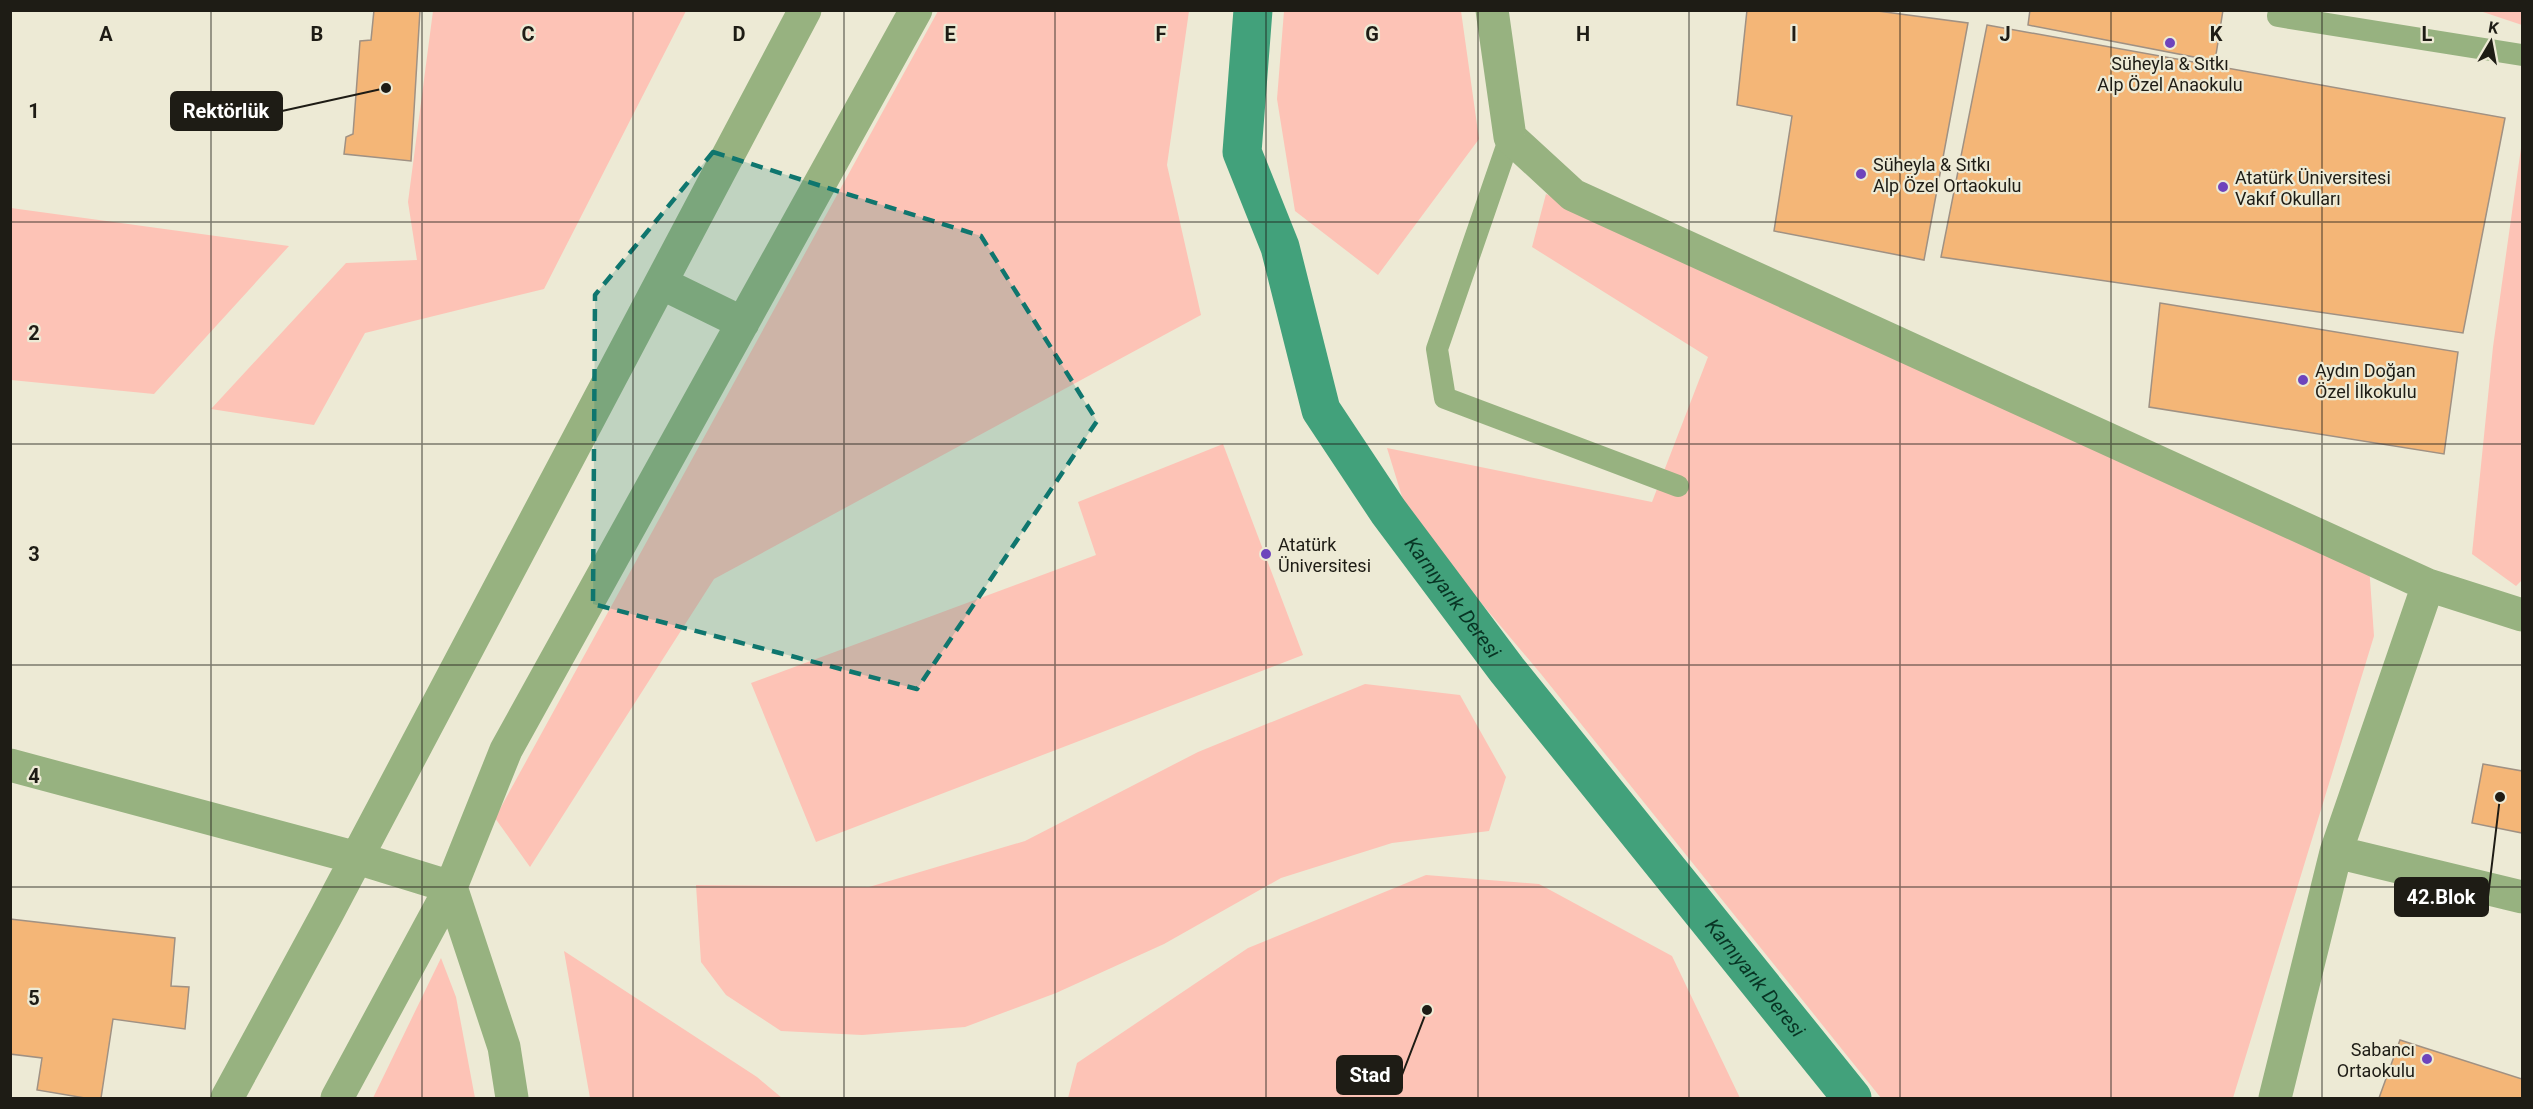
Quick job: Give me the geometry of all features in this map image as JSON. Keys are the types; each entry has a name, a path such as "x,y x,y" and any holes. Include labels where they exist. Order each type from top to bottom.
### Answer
{"street":[{"path":"227,1098 357,858 805,10"},
{"path":"337,1098 452,887 506,750 916,10"},
{"path":"1492,10 1510,137 1573,195 2428,585 2520,611"},
{"path":"661,283 743,323"},
{"path":"2276,1098 2336,852 2428,585"},
{"path":"10,765 357,858 452,887"},
{"path":"2336,852 2523,897"},
{"path":"452,887 504,1047 512,1098"}],"lane":[{"path":"2278,16 2523,55"},
{"path":"1510,137 1437,349 1445,398 1678,486"}],"highlighted area":[{"path":"713,152 981,236 1097,421 917,689 593,604 595,295"}],"shaded area":[{"path":"433,11 686,11 544,289 365,333 314,425 211,409 346,263 417,260 408,202"},
{"path":"938,11 1189,11 1167,165 1201,315 714,579 530,867 495,818"},
{"path":"1284,11 1461,11 1479,139 1378,275 1295,211 1277,99"},
{"path":"2480,11 2522,11 2522,25"},
{"path":"2522,141 2522,580 2516,586 2472,554 2493,347"},
{"path":"1546,194 2369,565 2374,636 2233,1098 1881,1098 1541,674 1408,516 1387,448 1652,502 1708,357 1532,247"},
{"path":"11,208 289,246 154,394 11,380"},
{"path":"1223,444 1303,655 816,842 751,683 1096,555 1078,502"},
{"path":"1365,684 1460,695 1506,777 1489,831 1392,843 1281,878 1164,944 1056,993 965,1027 862,1035 781,1031 726,995 701,962 696,885 869,887 1025,841 1198,752"},
{"path":"1426,875 1539,884 1672,956 1740,1098 1068,1098 1077,1063 1248,948"},
{"path":"564,951 757,1077 782,1098 590,1098"},
{"path":"441,958 456,997 475,1098 373,1098"}],"building":[{"path":"374,10 420,10 411,161 344,154 346,137 353,134 360,41 371,40"},
{"name":"Süheyla & Sıtkı Alp Özel Ortaokulu","path":"1747,10 1870,10 1968,23 1924,260 1774,231 1792,116 1737,105"},
{"name":"Süheyla & Sıtkı Alp Özel Anaokulu","path":"2030,10 2223,10 2215,61 2028,25"},
{"name":"Atatürk Üniversitesi Vakıf Okulları","path":"1987,25 2505,118 2463,333 1941,257"},
{"name":"Aydın Doğan Özel İlkokulu","path":"2160,303 2458,352 2444,454 2149,407"},
{"path":"2483,764 2522,771 2522,833 2472,823"},
{"path":"10,919 175,938 171,986 189,987 185,1029 113,1019 101,1098 85,1098 37,1090 42,1058 10,1054"},
{"name":"Sabancı Ortaokulu","path":"2400,1040 2522,1079 2522,1098 2379,1098"}],"waterway":[{"name":"Karnıyarık Deresi","path":"1253,10 1242,152 1280,247 1321,410 1388,511 1507,670 1852,1098"}],"place":[{"name":"Süheyla & Sıtkı Alp Özel Anaokulu","path":"2170,43"},
{"name":"Rektörlük","path":"386,88"},
{"name":"Süheyla & Sıtkı Alp Özel Ortaokulu","path":"1861,174"},
{"name":"Atatürk Üniversitesi Vakıf Okulları","path":"2223,187"},
{"name":"Aydın Doğan Özel İlkokulu","path":"2303,380"},
{"name":"Atatürk Üniversitesi","path":"1266,554"},
{"name":"42.Blok","path":"2500,797"},
{"name":"Stad","path":"1427,1010"},
{"name":"Sabancı Ortaokulu","path":"2427,1059"}]}
